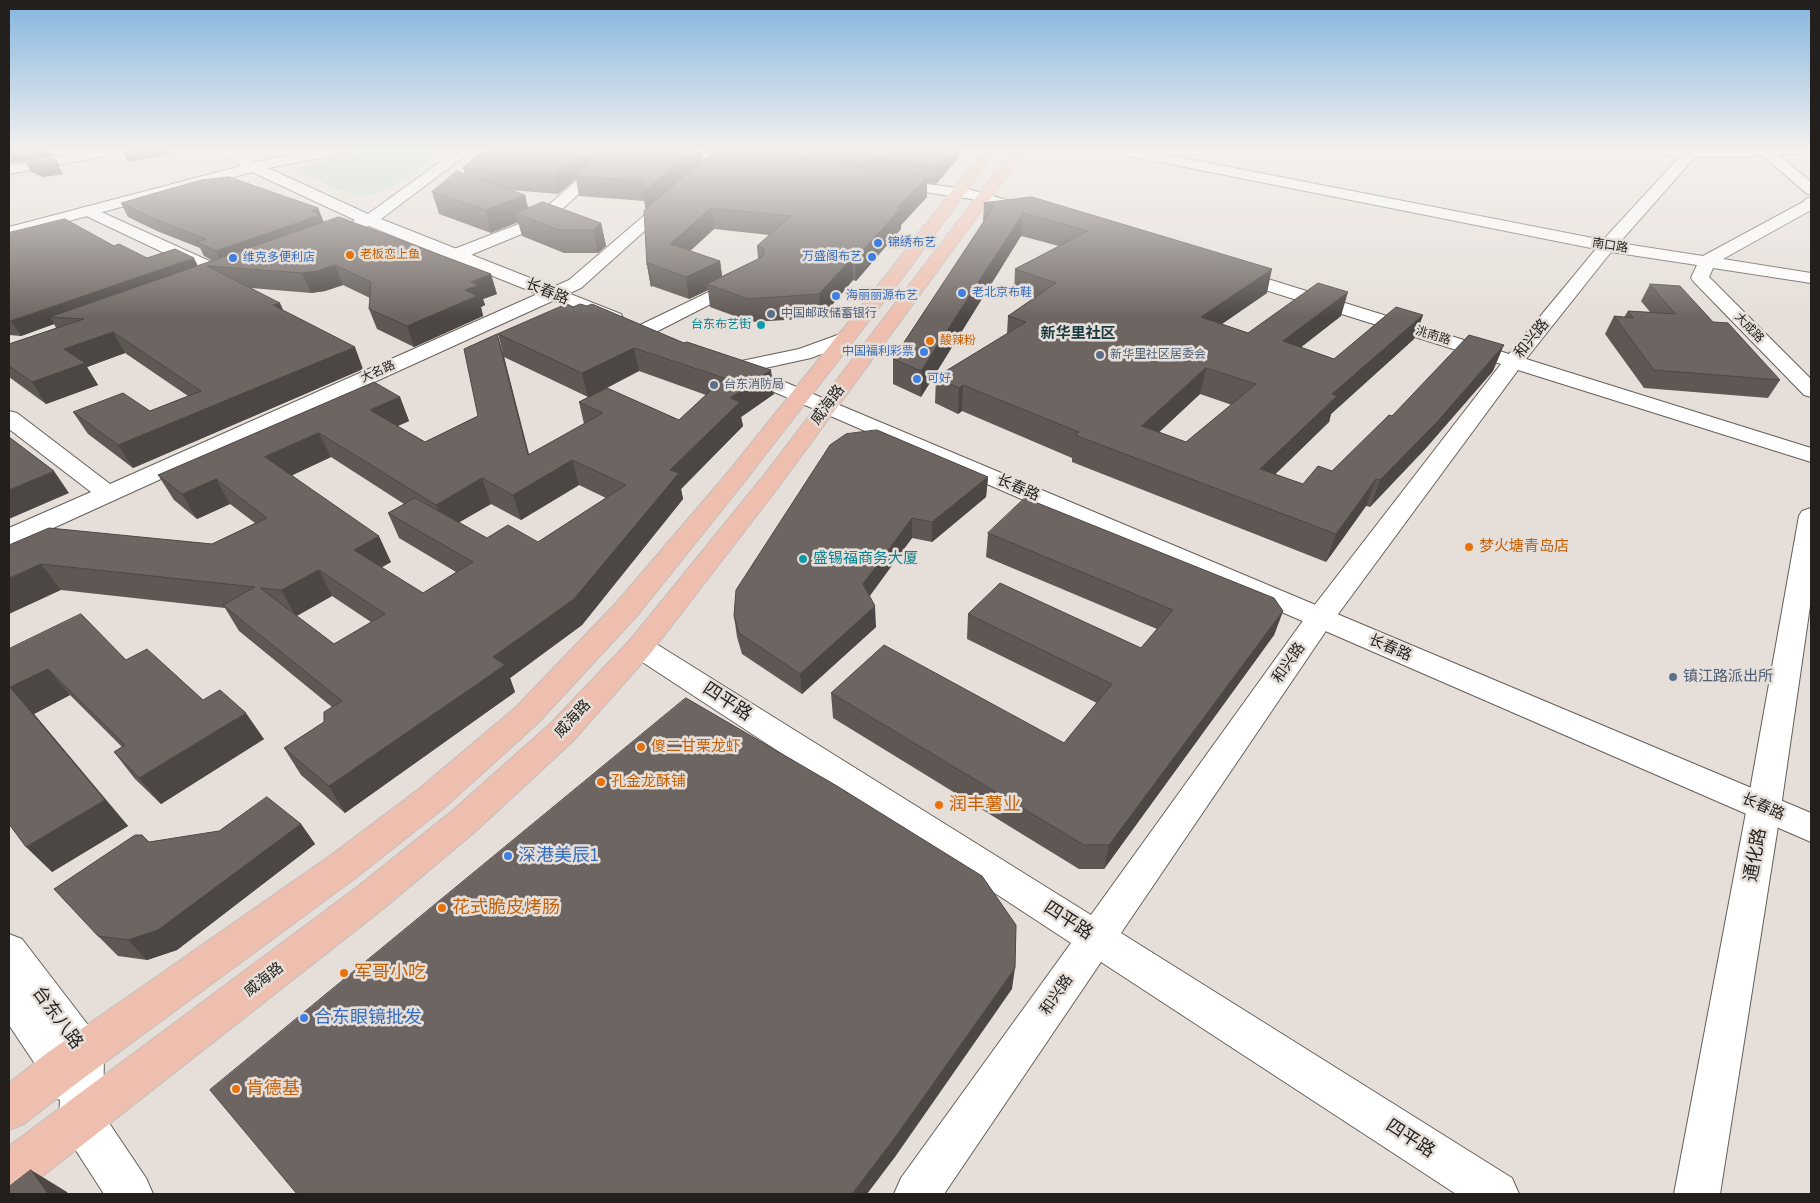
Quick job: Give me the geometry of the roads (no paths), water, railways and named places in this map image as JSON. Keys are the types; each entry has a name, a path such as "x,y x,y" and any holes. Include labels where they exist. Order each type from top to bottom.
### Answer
{"main road":[{"name":"威海路","path":"9,1174 370,898 464,820 562,732 640,647 769,484 814,400 843,339 897,273 947,205"},
{"name":"威海路","path":"9,1109 73,1060 344,866 432,798 527,715 645,588 737,476 814,400 980,205"}],"street":[{"path":"9,232 109,205"},
{"name":"长春路","path":"337,205 369,220 661,338"},
{"path":"341,230 369,220 390,205"},
{"path":"455,255 540,221 558,205"},
{"name":"大名路","path":"9,538 575,284 666,205"},
{"path":"1010,205 1052,218"},
{"name":"南口路","path":"1389,205 1607,246 1708,260 1811,278"},
{"name":"和兴路","path":"917,1194 1320,618 1514,361 1607,246 1644,205"},
{"path":"1708,260 1809,205"},
{"path":"88,211 221,273"},
{"name":"大成路","path":"1708,260 1700,278 1811,391"},
{"path":"202,280 240,266"},
{"name":"洮南路","path":"1212,268 1811,455"},
{"path":"643,331 757,274"},
{"name":"长春路","path":"843,339 804,354 725,364 814,400 1811,828"},
{"path":"9,418 108,494"},
{"name":"通化路","path":"1697,1194 1764,808 1811,516"},
{"name":"四平路","path":"640,647 1496,1194"},
{"name":"台东八路","path":"9,952 73,1060 81,1120"},
{"name":"台东八路","path":"9,991 73,1060"},
{"path":"81,1120 130,1194"}],"place":[{"name":"锦绣布艺","path":"878,243"},
{"name":"老板恋上鱼","path":"350,255"},
{"name":"万盛阁布艺","path":"872,257"},
{"name":"维克多便利店","path":"233,258"},
{"name":"老北京布鞋","path":"962,293"},
{"name":"海丽丽源布艺","path":"836,296"},
{"name":"中国邮政储蓄银行","path":"771,314"},
{"name":"台东布艺街","path":"761,325"},
{"name":"酸辣粉","path":"930,341"},
{"name":"中国福利彩票","path":"924,352"},
{"name":"新华里社区居委会","path":"1100,355"},
{"name":"可好","path":"917,379"},
{"name":"台东消防局","path":"714,385"},
{"name":"梦火塘青岛店","path":"1469,547"},
{"name":"盛锡福商务大厦","path":"803,559"},
{"name":"镇江路派出所","path":"1673,677"},
{"name":"傻二甘栗龙虾","path":"641,747"},
{"name":"孔金龙酥铺","path":"601,782"},
{"name":"润丰薯业","path":"939,805"},
{"name":"深港美辰1","path":"508,856"},
{"name":"花式脆皮烤肠","path":"442,908"},
{"name":"军哥小吃","path":"344,973"},
{"name":"合东眼镜批发","path":"304,1018"},
{"name":"肯德基","path":"236,1089"}],"district":[{"name":"新华里社区","path":"1078,334"}]}
